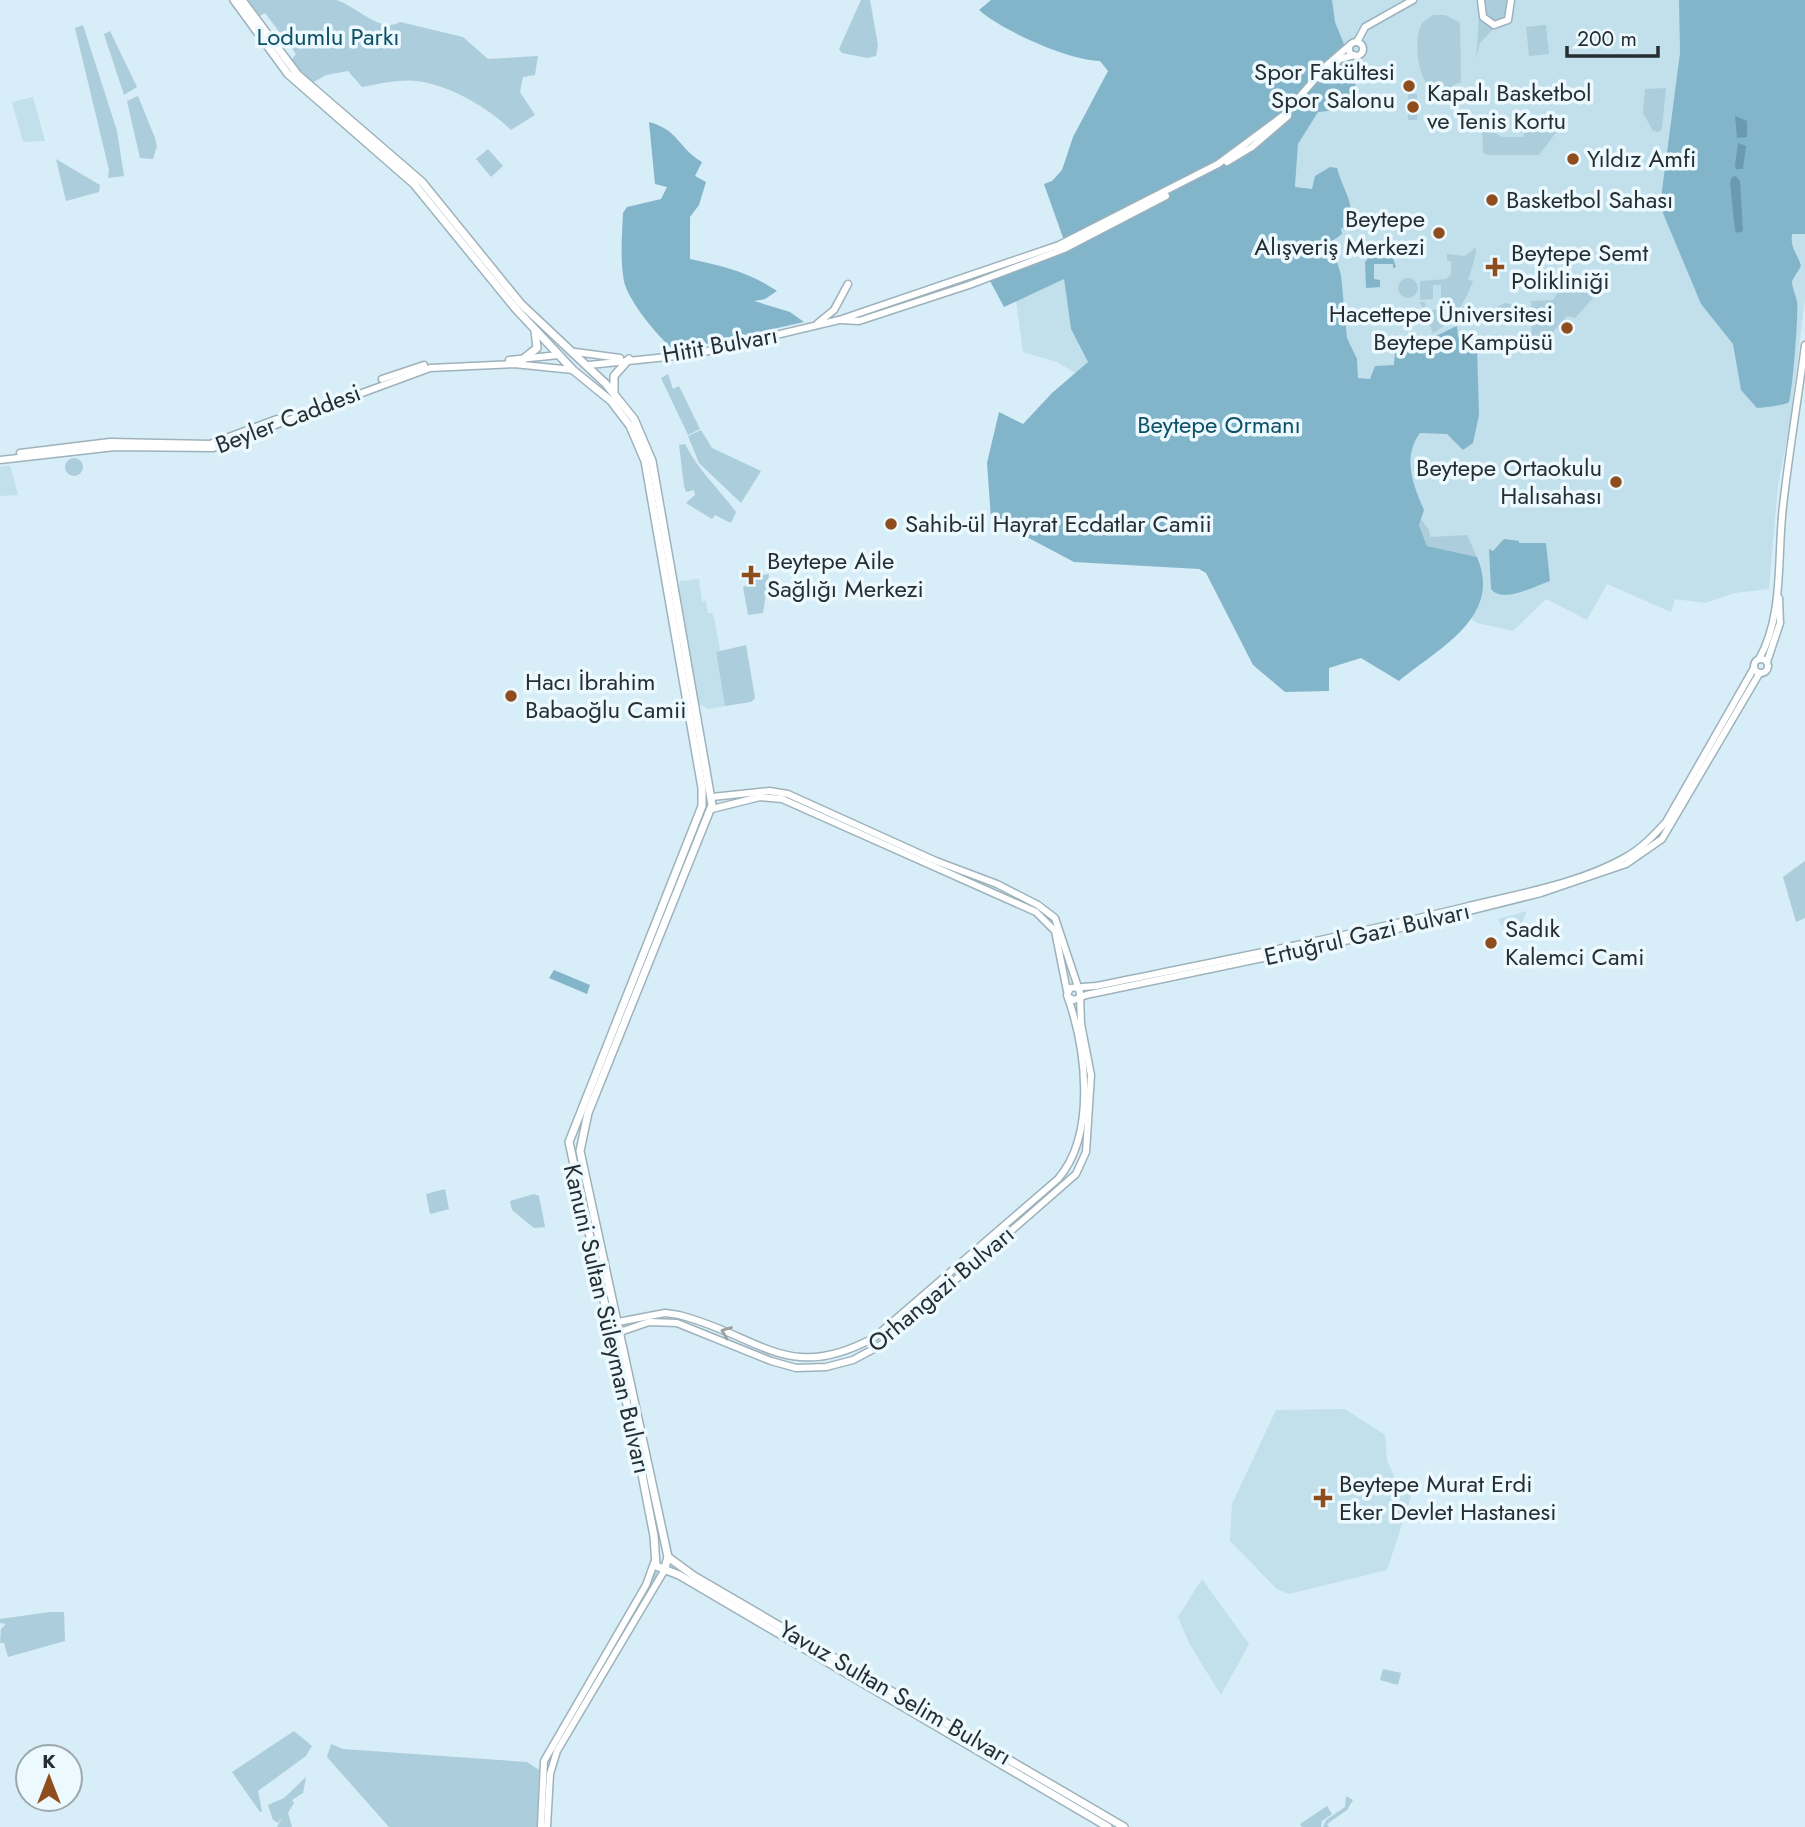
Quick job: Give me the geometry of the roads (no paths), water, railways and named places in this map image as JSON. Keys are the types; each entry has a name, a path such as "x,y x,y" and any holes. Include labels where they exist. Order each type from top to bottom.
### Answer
{"main road":[{"name":"Kanuni Sultan Süleyman Bulvarı","path":"234,0 288,74 414,184 534,328 573,370 618,409 641,450 668,578"},
{"name":"Kanuni Sultan Süleyman Bulvarı","path":"242,0 293,70 422,183 521,304 597,373 634,419 648,448 706,801 712,809 588,1113 580,1142 581,1167 618,1322 668,1557"},
{"path":"1354,55 1350,51 1365,27 1413,0"},
{"path":"1481,0 1482,15 1494,25 1508,20 1511,0"},
{"path":"867,315 969,285 1063,249 1106,229 1252,147 1293,112 1336,62 1363,51 1354,44"},
{"path":"867,315 878,308 1059,245 1102,220 1179,186 1260,135 1303,95 1326,65 1354,44"},
{"path":"1102,220 1100,227 1106,229"},
{"path":"810,327 834,310 848,284"},
{"name":"Hitit Bulvarı","path":"589,365 691,355 867,315"},
{"path":"523,360 537,348 538,337 534,328"},
{"path":"545,340 553,338 551,332"},
{"path":"1778,596 1777,565 1783,507 1805,345"},
{"path":"559,355 575,352"},
{"name":"Hitit Bulvarı","path":"575,352 629,359"},
{"name":"Beyler Caddesi","path":"0,458 110,442 210,444 422,365 523,360 559,355"},
{"path":"614,393 614,376 629,359"},
{"name":"Beyler Caddesi","path":"294,414 430,368 514,364 573,370"},
{"path":"573,370 589,365"},
{"path":"590,382 589,375 597,373"},
{"name":"Ertuğrul Gazi Bulvarı","path":"1078,989 1294,946 1452,910 1541,887 1624,858 1651,839 1666,822 1771,635 1778,596"},
{"name":"Ertuğrul Gazi Bulvarı","path":"1079,997 1371,936 1541,893 1626,864 1662,839 1759,674 1767,671 1767,662 1780,623 1778,596"},
{"path":"1759,659 1767,662"},
{"path":"1754,668 1759,674"},
{"name":"Orhangazi Bulvarı","path":"620,1332 649,1322 677,1323 786,1365 826,1367 853,1360 881,1345 1076,1174 1084,1157 1091,1075 1078,989 1055,918 1038,905 984,878 788,794 769,791 706,801"},
{"name":"Orhangazi Bulvarı","path":"618,1322 666,1313 679,1315 790,1356 825,1358 850,1351 875,1337 1058,1179 1071,1162 1074,1153 1085,1075 1055,931 1049,923 1036,912 782,799 760,797 712,809"},
{"name":"Kanuni Sultan Süleyman Bulvarı","path":"541,1827 544,1762 646,1585 655,1561 655,1539 642,1471 569,1147 571,1136 629,998 706,801"},
{"path":"706,801 712,809"},
{"path":"979,887 984,878"},
{"path":"1078,989 1072,987 1068,994 1074,1000 1079,997"},
{"path":"569,1147 576,1149 580,1142 576,1136 571,1136"},
{"path":"1074,1153 1084,1157"},
{"path":"1071,1162 1075,1166 1081,1165"},
{"path":"607,1324 618,1322"},
{"path":"610,1335 620,1332"},
{"path":"786,1365 790,1356"},
{"path":"547,1827 552,1765 664,1571 668,1557 661,1555 655,1561 657,1568 664,1571"},
{"name":"Yavuz Sultan Selim Bulvarı","path":"668,1557 687,1572 1125,1827"},
{"name":"Yavuz Sultan Selim Bulvarı","path":"664,1571 679,1575 1108,1827"},
{"path":"907,1710 913,1703"},
{"path":"544,1762 552,1765"}],"place":[{"name":"Spor Fakültesi Spor Salonu","path":"1409,86"},
{"name":"Kapalı Basketbol ve Tenis Kortu","path":"1413,107"},
{"name":"Yıldız Amfi","path":"1573,159"},
{"name":"Basketbol Sahası","path":"1492,200"},
{"name":"Beytepe Alışveriş Merkezi","path":"1439,233"},
{"name":"Beytepe Semt Polikliniği","path":"1495,267"},
{"name":"Hacettepe Üniversitesi Beytepe Kampüsü","path":"1567,328"},
{"name":"Beytepe Ortaokulu Halısahası","path":"1616,482"},
{"name":"Sahib-ül Hayrat Ecdatlar Camii","path":"891,524"},
{"name":"Beytepe Aile Sağlığı Merkezi","path":"751,575"},
{"name":"Hacı İbrahim Babaoğlu Camii","path":"511,696"},
{"name":"Sadık Kalemci Cami","path":"1491,943"},
{"name":"Beytepe Murat Erdi Eker Devlet Hastanesi","path":"1323,1498"}],"park label":[{"name":"Lodumlu Parkı","path":"328,37"},
{"name":"Beytepe Ormanı","path":"1219,425"}]}
